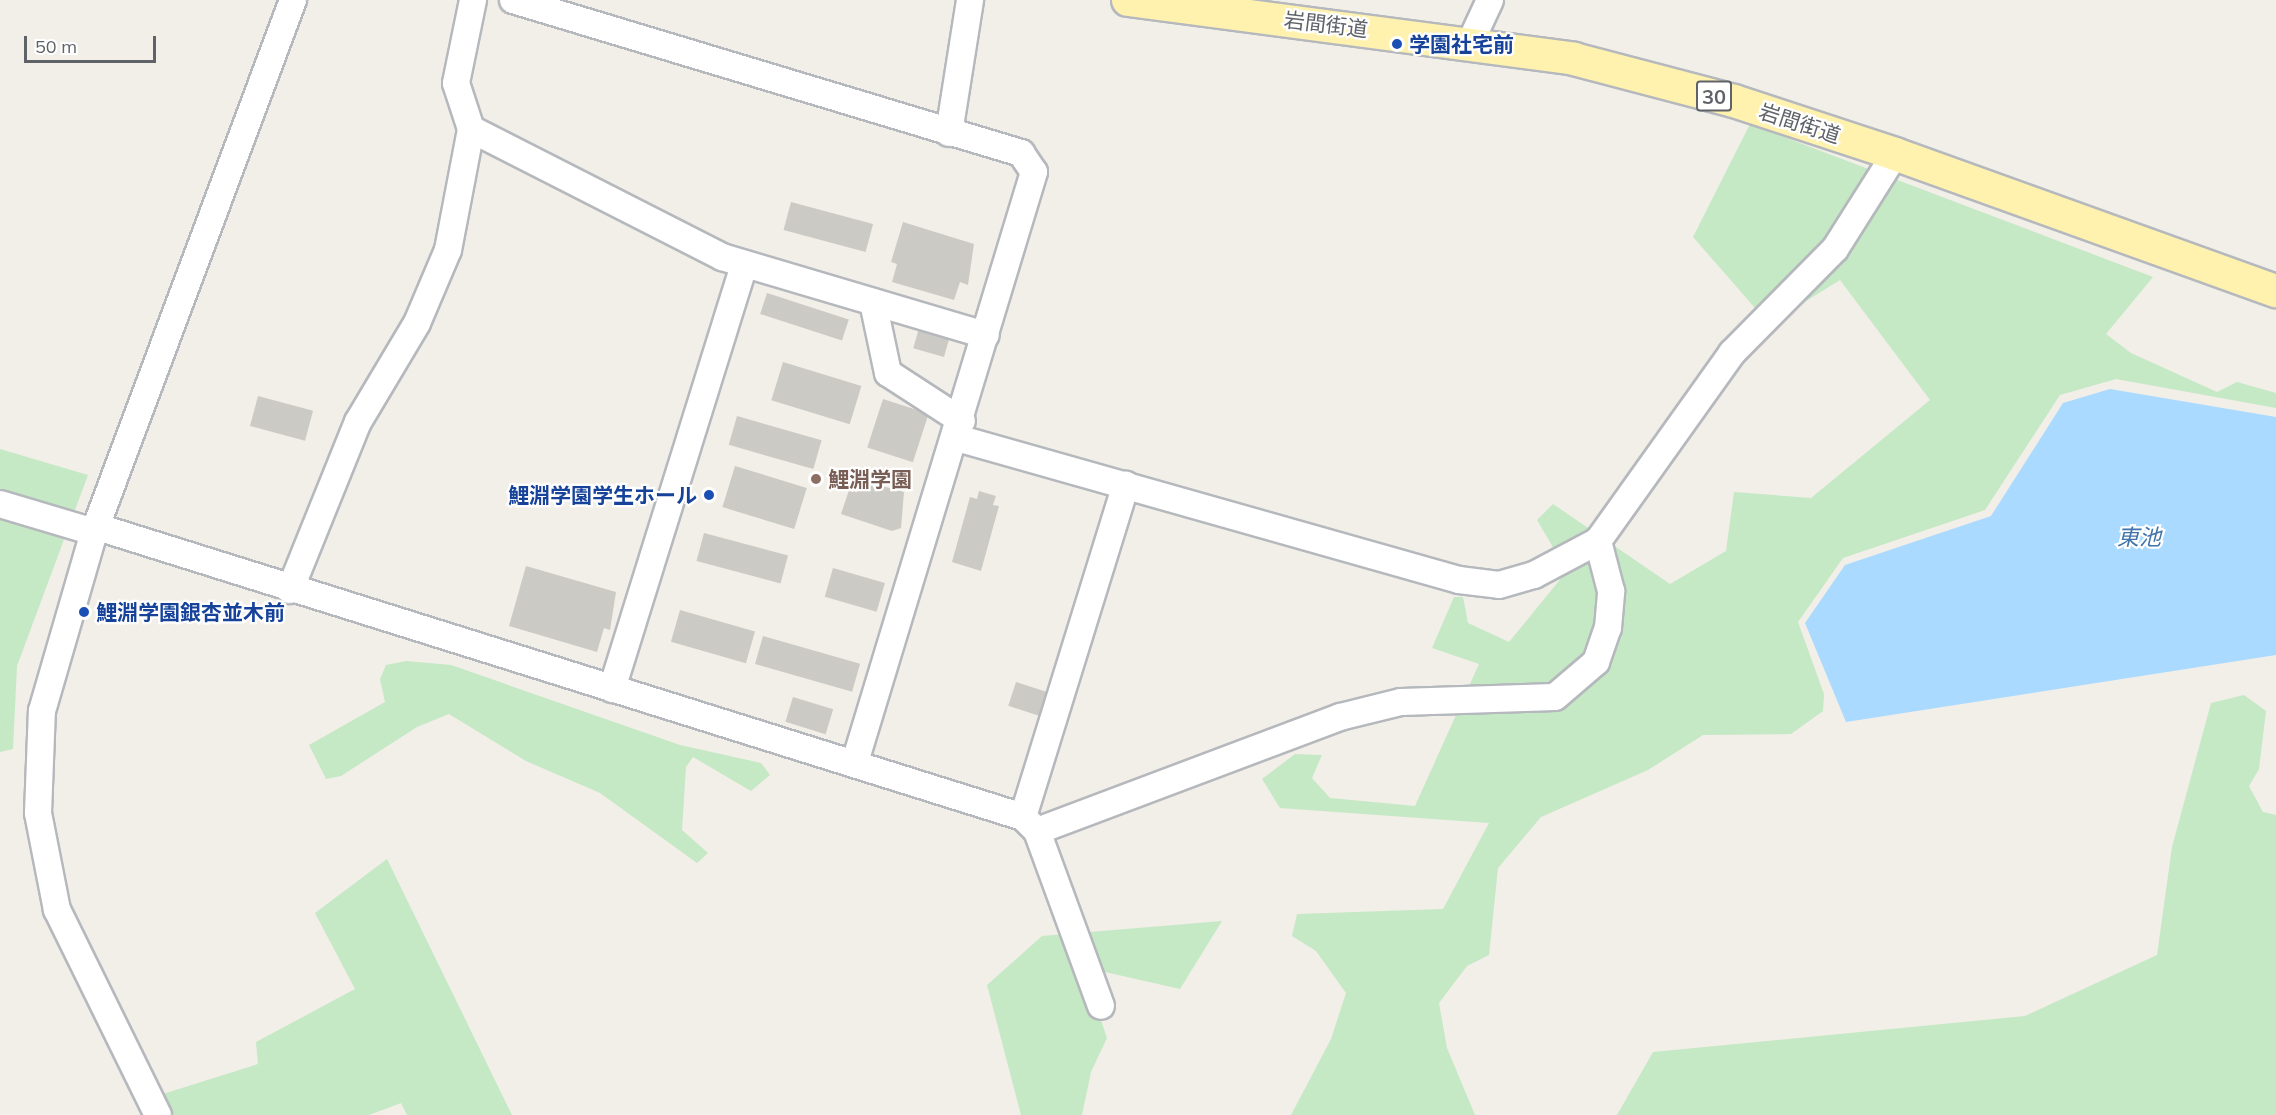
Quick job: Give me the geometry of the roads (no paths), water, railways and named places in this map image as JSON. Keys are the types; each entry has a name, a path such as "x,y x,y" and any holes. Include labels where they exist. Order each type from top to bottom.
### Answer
{"main road":[{"name":"岩間街道","path":"1128,0 1471,41 1638,75 1895,154 2276,291"}],"street":[{"path":"158,1115 61,921 38,813 42,711 94,532 293,0"},
{"path":"290,590 358,422 434,290 448,250 471,129 456,83 473,0"},
{"path":"513,0 1021,153 1034,172 959,429 855,762"},
{"path":"949,133 970,0"},
{"path":"1471,41 1490,0"},
{"path":"471,129 744,264 986,335"},
{"path":"873,302 888,373 959,429 1126,485 1459,580 1508,582 1598,541 1732,353 1835,249 1895,154"},
{"path":"612,689 744,264"},
{"path":"1101,1006 1030,824 1126,485"},
{"path":"0,504 94,532 104,530 290,590 855,762 1030,824 1340,717 1401,702 1555,697 1596,662 1608,628 1611,591 1598,541"}],"water":[{"name":"東池","path":"2110,389 2276,417 2276,655 1846,722 1805,623 1845,565 1991,516 2063,403"}],"place":[{"name":"学園社宅前","path":"1397,44"},
{"name":"鯉淵学園","path":"816,479"},
{"name":"鯉淵学園学生ホール","path":"709,495"},
{"name":"鯉淵学園銀杏並木前","path":"84,612"}]}
